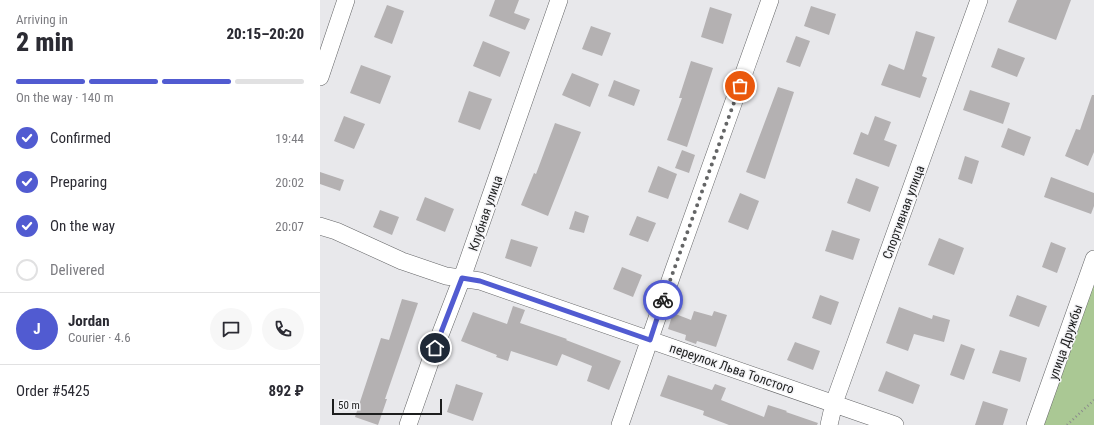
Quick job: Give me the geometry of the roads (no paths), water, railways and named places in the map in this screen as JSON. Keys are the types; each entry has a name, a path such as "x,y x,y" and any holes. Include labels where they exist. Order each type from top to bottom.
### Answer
{"street":[{"path":"320,77 346,0"},
{"name":"Клубная улица","path":"408,425 462,278 559,0"},
{"path":"620,425 770,0"},
{"name":"Спортивная улица","path":"829,425 834,403 979,0"},
{"name":"переулок Льва Толстого","path":"320,226 336,231 402,261 446,276 480,281 896,425"},
{"name":"улица Дружбы","path":"1035,425 1094,259"}]}
